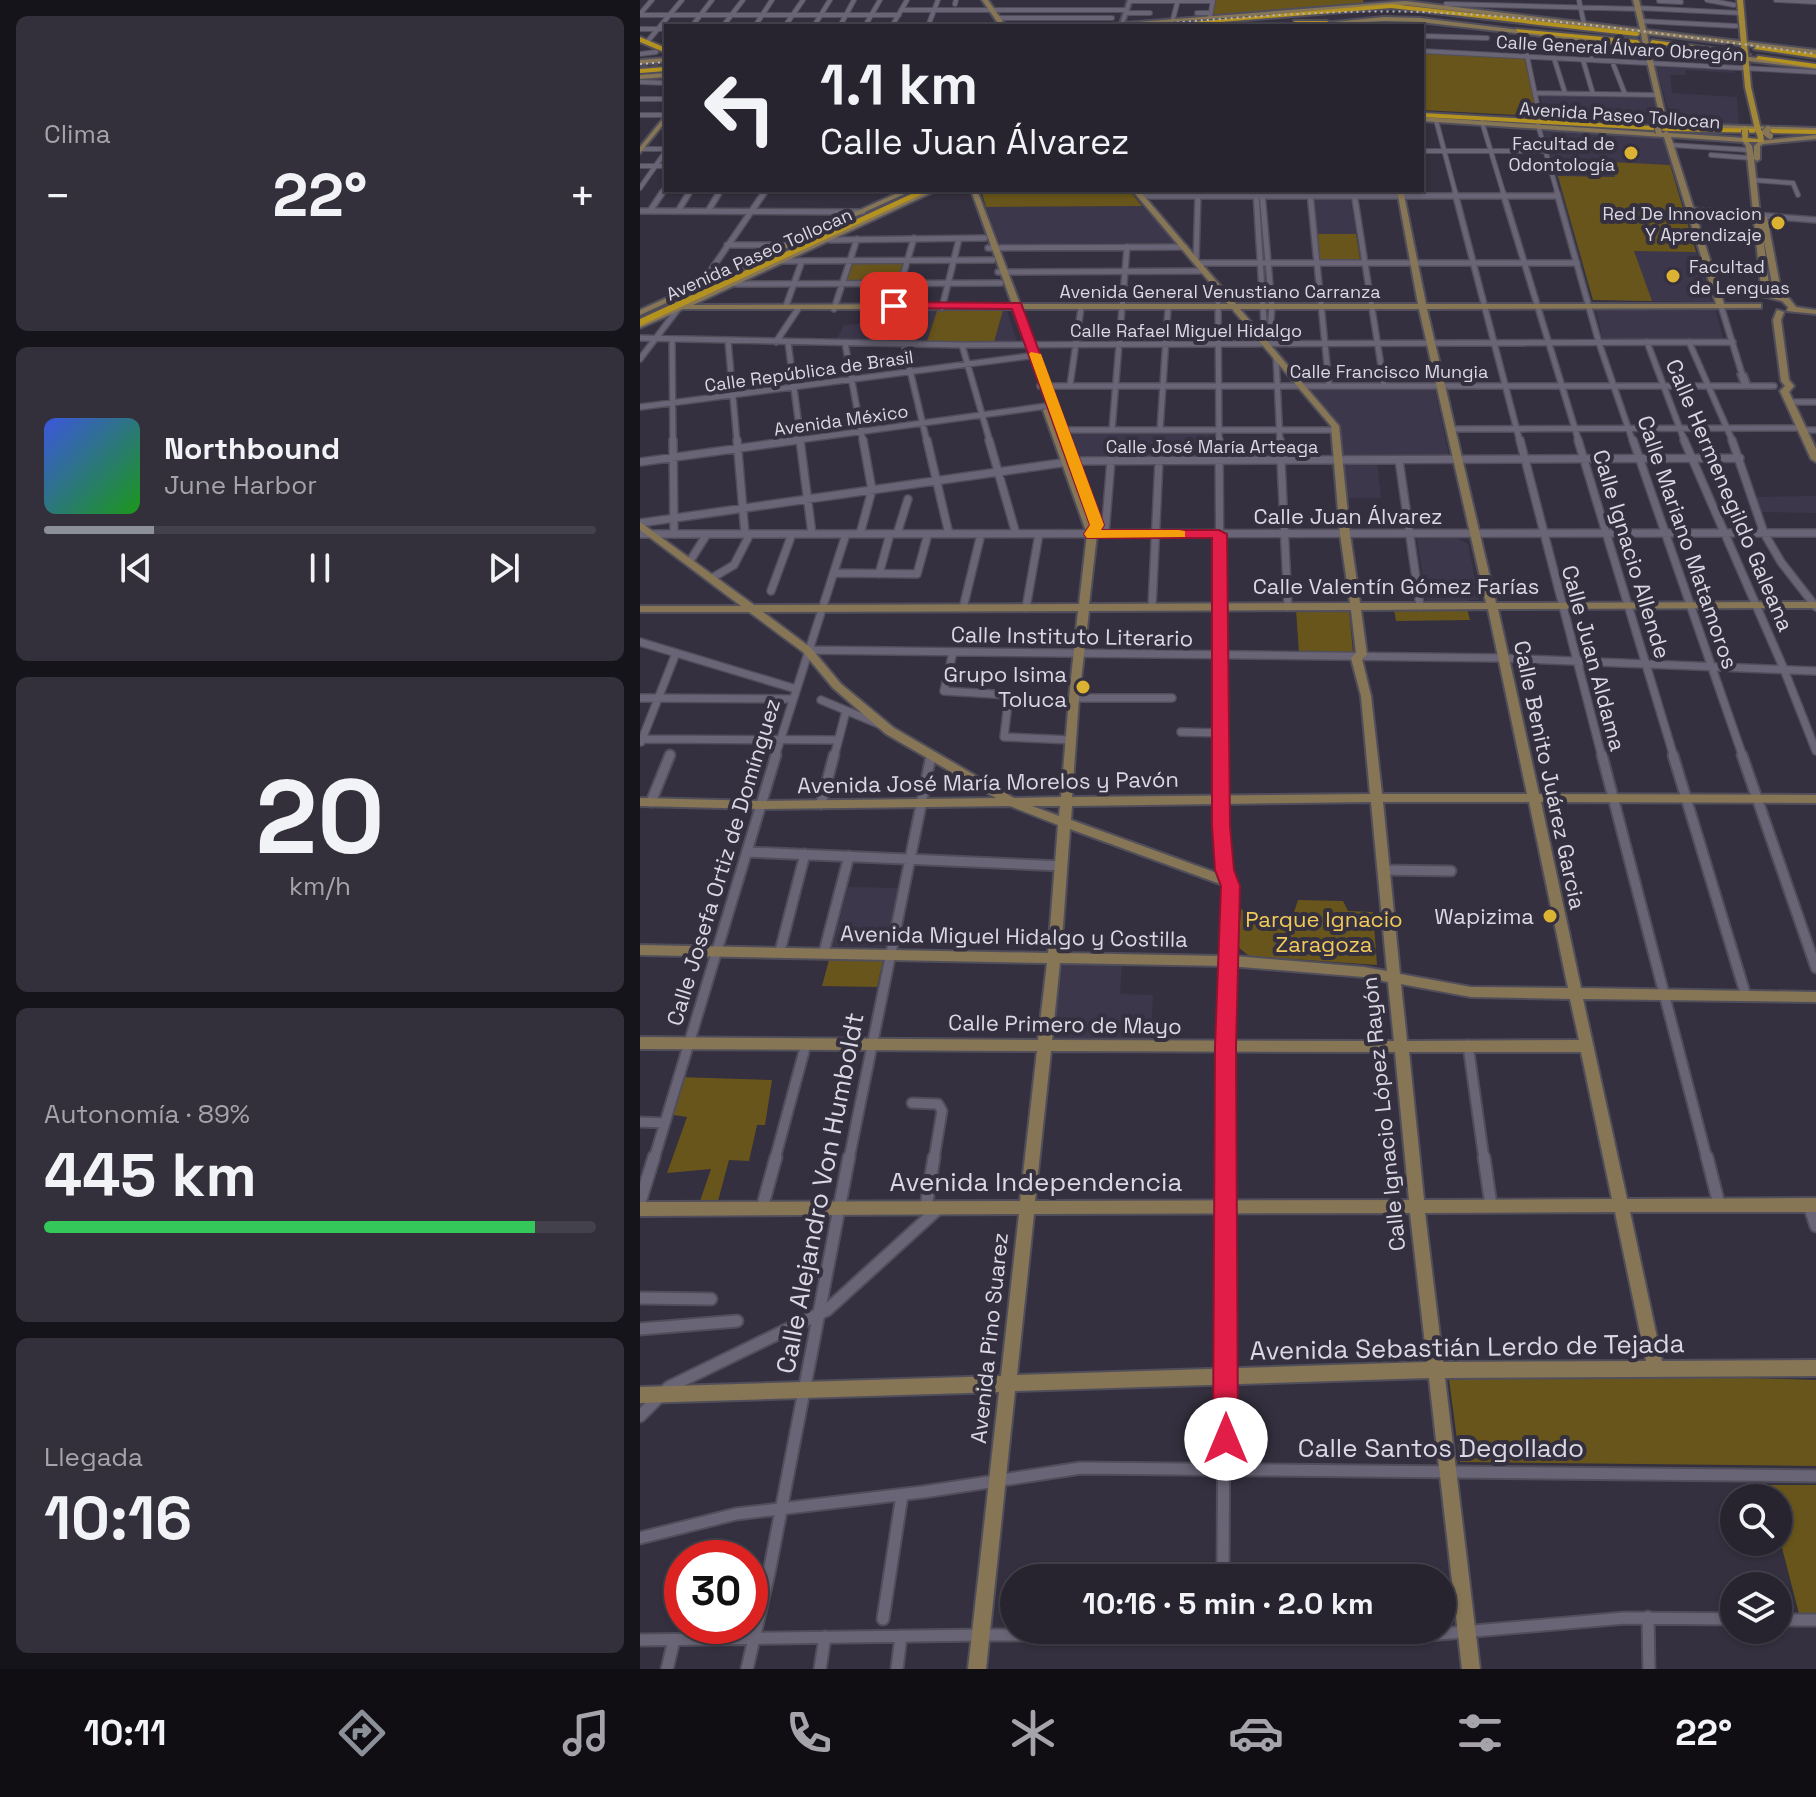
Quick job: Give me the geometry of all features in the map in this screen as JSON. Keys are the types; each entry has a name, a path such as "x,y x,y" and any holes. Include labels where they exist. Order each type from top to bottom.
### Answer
{"highway":[{"path":"1238,24 1282,19 1330,8"},
{"path":"1146,24 1410,12 1492,27 1644,39 1743,52 1816,68"},
{"path":"1282,19 1327,23"},
{"path":"642,42 661,56"},
{"path":"1757,47 1816,54"},
{"path":"640,78 664,72"},
{"name":"Avenida Paseo Tollocan","path":"1424,116 1670,131 1814,133"},
{"name":"Avenida Paseo Tollocan","path":"1438,118 1814,133"},
{"path":"1518,122 1553,119"},
{"name":"Avenida Paseo Tollocan","path":"640,322 661,308 914,192"},
{"name":"Avenida Paseo Tollocan","path":"661,308 733,282 798,246 927,192"},
{"path":"718,292 733,282"},
{"path":"661,308 682,307"}],"main road":[{"path":"985,0 1002,24"},
{"path":"1636,0 1658,95 1662,129 1671,145 1721,305"},
{"path":"1111,24 1146,24 1211,15 1330,8 1366,2 1413,2 1484,6 1521,16 1584,24 1644,39 1743,52 1757,47"},
{"path":"1737,6 1746,87 1745,133 1756,180"},
{"path":"1317,24 1446,23 1620,44 1644,39"},
{"path":"1743,52 1757,47"},
{"path":"640,62 661,56"},
{"path":"1746,87 1759,134 1756,180 1766,296"},
{"path":"640,139 663,115"},
{"path":"641,150 663,115"},
{"name":"Avenida Paseo Tollocan","path":"1424,116 1759,134 1814,133"},
{"name":"Avenida Paseo Tollocan","path":"1438,118 1535,122"},
{"name":"Avenida Paseo Tollocan","path":"1553,119 1662,129 1759,134 1814,133"},
{"path":"1769,133 1814,133"},
{"name":"Avenida Paseo Tollocan","path":"661,308 700,286 798,246 906,192"},
{"name":"Avenida Paseo Tollocan","path":"733,282 782,261 798,246 830,240 928,192"},
{"path":"966,192 992,248 993,260 1001,272 1001,283 1014,307"},
{"path":"975,192 1070,461 1092,534"},
{"name":"Calle Ignacio López Rayón","path":"1138,193 1325,411 1336,430 1345,534 1362,655 1356,658 1376,798 1417,1205 1471,1669"},
{"name":"Calle Benito Juárez Garcia","path":"1400,193 1656,1370"},
{"path":"1759,216 1778,297"},
{"name":"Avenida Paseo Tollocan","path":"640,322 718,292"},
{"path":"1757,305 1758,299 1778,297 1788,301 1791,308"},
{"name":"Avenida General Venustiano Carranza","path":"682,307 1757,305 1780,312"},
{"name":"Avenida General Venustiano Carranza","path":"1014,307 1218,306"},
{"name":"Avenida General Venustiano Carranza","path":"682,307 834,307"},
{"path":"1779,384 1777,320 1780,312 1791,308 1816,311"},
{"path":"1768,315 1779,384 1816,459"},
{"path":"1028,345 1029,356 1043,386"},
{"path":"640,524 807,650 862,715 1009,801 1066,825 1229,882 1229,961"},
{"name":"Avenida Pino Suarez","path":"977,1669 1045,1045 1066,825 1074,698 1092,534"},
{"name":"Calle Valentín Gómez Farías","path":"640,609 1816,606"},
{"name":"Avenida José María Morelos y Pavón","path":"646,802 762,805 1376,798 1816,799"},
{"name":"Avenida Miguel Hidalgo y Costilla","path":"640,950 1229,961 1333,968 1471,992 1816,997"},
{"name":"Calle Primero de Mayo","path":"640,1043 1586,1046"},
{"name":"Avenida Independencia","path":"640,1209 1812,1205"},
{"name":"Avenida Sebastián Lerdo de Tejada","path":"640,1395 1435,1370 1816,1368"}],"street":[{"path":"640,15 652,0"},
{"path":"642,42 659,29 682,0"},
{"path":"694,24 712,0"},
{"path":"725,24 743,0"},
{"path":"756,24 772,0"},
{"path":"786,24 803,0"},
{"path":"815,24 830,0"},
{"path":"841,24 854,0"},
{"path":"866,24 880,0"},
{"path":"893,24 907,0"},
{"path":"929,24 938,0"},
{"path":"1034,9 1037,0"},
{"path":"1049,9 1054,0"},
{"path":"1094,10 1098,0"},
{"path":"1106,10 1109,0"},
{"path":"1122,23 1130,0 1213,0 1211,15 1197,13"},
{"path":"1173,19 1178,0"},
{"path":"1558,0 1561,21"},
{"path":"1579,0 1584,24"},
{"path":"1615,0 1617,9"},
{"path":"1707,0 1737,6"},
{"path":"1776,0 1816,2"},
{"path":"1659,1 1682,2"},
{"path":"1520,3 1521,16"},
{"path":"1484,6 1520,3 1638,9 1737,6"},
{"path":"640,15 872,15 992,9 1150,13"},
{"path":"997,18 1112,18"},
{"path":"1641,21 1738,23"},
{"path":"1446,23 1446,37"},
{"path":"1487,27 1489,55"},
{"path":"640,29 664,29"},
{"name":"Calle Mariano Matamoros","path":"1522,32 1535,93 1535,122 1599,343 1816,968"},
{"path":"1424,36 1487,38"},
{"path":"1562,37 1564,45"},
{"path":"1433,41 1434,52"},
{"path":"1588,43 1592,60"},
{"path":"1620,44 1622,52"},
{"name":"Calle General Álvaro Obregón","path":"1424,51 1650,64 1816,68"},
{"path":"640,54 661,56"},
{"path":"1554,58 1565,93"},
{"path":"1583,60 1593,94"},
{"path":"1612,61 1625,94"},
{"path":"640,78 664,83"},
{"path":"1535,93 1658,95"},
{"path":"640,99 664,99"},
{"path":"640,115 663,115"},
{"name":"Calle Juan Aldama","path":"1438,118 1442,151 1456,194 1575,662 1719,1204"},
{"name":"Calle Ignacio Allende","path":"1482,122 1746,996"},
{"path":"1671,145 1750,157"},
{"path":"641,150 664,150"},
{"path":"1424,151 1545,151"},
{"path":"640,188 664,153"},
{"path":"1712,158 1750,157"},
{"path":"640,166 664,166"},
{"path":"1756,180 1795,185 1798,195"},
{"path":"650,211 664,189"},
{"path":"678,211 690,192"},
{"path":"708,211 720,192"},
{"path":"700,286 765,192"},
{"path":"1138,193 1558,194"},
{"path":"1198,193 1197,262 1577,263"},
{"path":"1260,193 1267,342"},
{"path":"1310,193 1329,385"},
{"path":"1354,193 1384,385"},
{"path":"1691,210 1816,220"},
{"path":"640,211 863,212"},
{"path":"894,307 914,238"},
{"path":"830,240 985,238"},
{"path":"834,307 857,239"},
{"path":"942,307 959,239"},
{"path":"727,245 798,246"},
{"path":"1112,430 1127,247"},
{"path":"992,248 1185,247"},
{"path":"782,261 993,260"},
{"path":"786,306 802,261"},
{"path":"1001,272 1204,271"},
{"path":"733,282 1001,283"},
{"path":"1721,305 1743,381"},
{"path":"1218,306 1221,799 1225,870 1229,882"},
{"path":"640,359 682,307"},
{"path":"1070,385 1081,308"},
{"path":"1160,430 1168,308"},
{"path":"776,342 798,309"},
{"name":"Calle Rafael Miguel Hidalgo","path":"640,338 904,345 1733,342"},
{"path":"672,340 674,534"},
{"path":"712,578 734,565 747,534 741,509 728,341"},
{"path":"788,342 812,534"},
{"name":"Calle Hermenegildo Galeana","path":"1647,342 1678,428 1816,751"},
{"path":"1689,342 1740,458 1764,533 1781,562 1816,606"},
{"path":"845,343 872,490 860,534"},
{"path":"904,345 949,534"},
{"path":"962,345 1016,534"},
{"name":"Calle República de Brasil","path":"640,407 1029,356"},
{"path":"1276,357 1282,534 1288,607"},
{"name":"Calle Francisco Mungia","path":"1043,386 1707,384 1743,381 1779,384"},
{"path":"1789,402 1816,402"},
{"name":"Avenida México","path":"640,462 1050,406"},
{"path":"1450,429 1628,427 1816,430"},
{"path":"1058,430 1336,430"},
{"name":"Calle José María Arteaga","path":"640,524 1070,461 1740,458"},
{"path":"1105,534 1111,460"},
{"path":"1152,607 1159,460"},
{"path":"1399,460 1420,606"},
{"path":"879,574 908,499"},
{"name":"Calle Juan Álvarez","path":"640,534 1816,533"},
{"path":"690,561 707,534"},
{"path":"771,591 792,534"},
{"name":"Calle Josefa Ortiz de Domínguez","path":"640,1202 719,950 807,650 846,534"},
{"path":"835,573 914,575 920,570 928,534"},
{"path":"963,608 981,534"},
{"path":"1026,608 1039,534"},
{"path":"640,642 796,689"},
{"name":"Calle Instituto Literario","path":"807,650 1502,658 1816,671"},
{"path":"953,652 944,691 1009,695 1004,737 1072,740"},
{"path":"676,653 641,741 838,740"},
{"path":"640,698 793,699"},
{"path":"1074,698 1172,698"},
{"path":"821,700 862,715"},
{"path":"821,804 846,711"},
{"path":"1181,732 1220,733"},
{"path":"646,802 670,755"},
{"name":"Calle Alejandro Von Humboldt","path":"768,1565 931,756"},
{"path":"748,852 1062,866"},
{"path":"780,951 805,854"},
{"path":"824,952 849,856"},
{"path":"1383,870 1451,871"},
{"path":"1223,1564 1229,961"},
{"path":"762,1208 806,1044"},
{"path":"1468,1045 1491,1205"},
{"path":"640,1416 659,1395 679,1382 817,1316 850,1291 934,1207 942,1111 938,1104 912,1103"},
{"path":"640,1122 665,1123"},
{"path":"1812,1205 1816,1226"},
{"path":"640,1298 711,1299"},
{"path":"640,1329 737,1321"},
{"name":"Calle Santos Degollado","path":"640,1538 710,1518 780,1506 902,1495 998,1477 1081,1468 1816,1476"},
{"path":"883,1619 902,1495"},
{"path":"1648,1617 1649,1669"},
{"path":"1456,1633 1648,1617 1720,1619"},
{"path":"1792,1620 1816,1620"},
{"path":"768,1639 1000,1635"},
{"path":"897,1669 901,1636"},
{"path":"820,1669 825,1637"},
{"path":"640,1640 664,1640"},
{"path":"667,1669 673,1644"},
{"name":"Calle Alejandro Von Humboldt","path":"747,1669 752,1644"}],"shaded area":[{"path":"1656,65 1733,69 1734,73 1686,70 1686,75 1670,75 1672,93 1737,97 1739,126 1671,121"},
{"path":"1539,94 1654,96 1658,123 1547,117"},
{"path":"1542,127 1664,134 1683,210 1712,302 1593,300"},
{"path":"1312,196 1350,196 1356,234 1316,234"},
{"path":"1142,206 1178,245 1000,244 986,207"},
{"path":"1596,309 1715,309 1723,338 1603,341"},
{"path":"874,311 1007,311 1017,342 836,340 844,325 870,323"},
{"path":"1308,386 1434,386 1449,456 1341,456 1337,421"},
{"path":"1070,431 1214,432 1214,457 1079,457"},
{"path":"1343,463 1377,463 1381,498 1345,498"},
{"path":"1816,496 1816,513 1758,512 1752,497"},
{"path":"1458,538 1468,544 1479,600 1469,600 1469,603 1427,602 1417,539"},
{"path":"848,887 898,888 885,947 833,946"},
{"path":"1067,963 1122,963 1120,994 1153,995 1151,1039 1049,1038 1058,970"}],"green space":[{"path":"1215,0 1363,0 1364,3 1213,15"},
{"path":"1424,52 1524,57 1538,116 1424,110"},
{"path":"1611,162 1670,165 1696,252 1634,251 1652,301 1593,300 1558,176 1615,177"},
{"path":"982,192 1131,192 1142,206 986,207"},
{"path":"1316,234 1356,234 1360,259 1320,259"},
{"path":"853,262 904,262 897,281 846,281"},
{"path":"1003,310 994,342 927,341 937,311"},
{"path":"1467,609 1470,620 1396,621 1394,610"},
{"path":"1296,610 1349,610 1353,652 1299,653"},
{"name":"Parque Ignacio Zaragoza","path":"1298,900 1343,901 1348,911 1373,912 1377,965 1249,956 1238,947 1241,909 1259,920 1291,921"},
{"path":"829,960 883,960 877,987 822,986"},
{"path":"679,1077 772,1080 765,1125 757,1125 749,1161 729,1160 718,1201 700,1201 711,1169 667,1173 687,1117 667,1114"},
{"path":"1656,1375 1816,1380 1816,1466 1460,1462 1449,1379"},
{"path":"1792,1485 1816,1485 1816,1614 1799,1614 1792,1587 1792,1572 1788,1572 1784,1556 1792,1556"}],"tunnel":[{"path":"1734,53 1758,58"},
{"path":"640,66 664,64"}],"railway":[{"path":"1156,24 1312,13 1422,12 1570,23 1816,54"},
{"path":"640,64 664,62"}],"slow traffic":[{"path":"1035,354 1097,525 1092,534 1179,534"}],"place":[{"name":"Facultad de Odontología","path":"1631,153"},
{"name":"Red De Innovacion Y Aprendizaje","path":"1778,223"},
{"name":"Facultad de Lenguas","path":"1673,276"},
{"name":"Grupo Isima Toluca","path":"1083,687"},
{"name":"Wapizima","path":"1550,916"}],"route":[{"path":"894,306 1017,305 1097,525 1092,534 1219,534 1221,826 1225,870 1231,886 1226,1047 1226,1439"}]}
